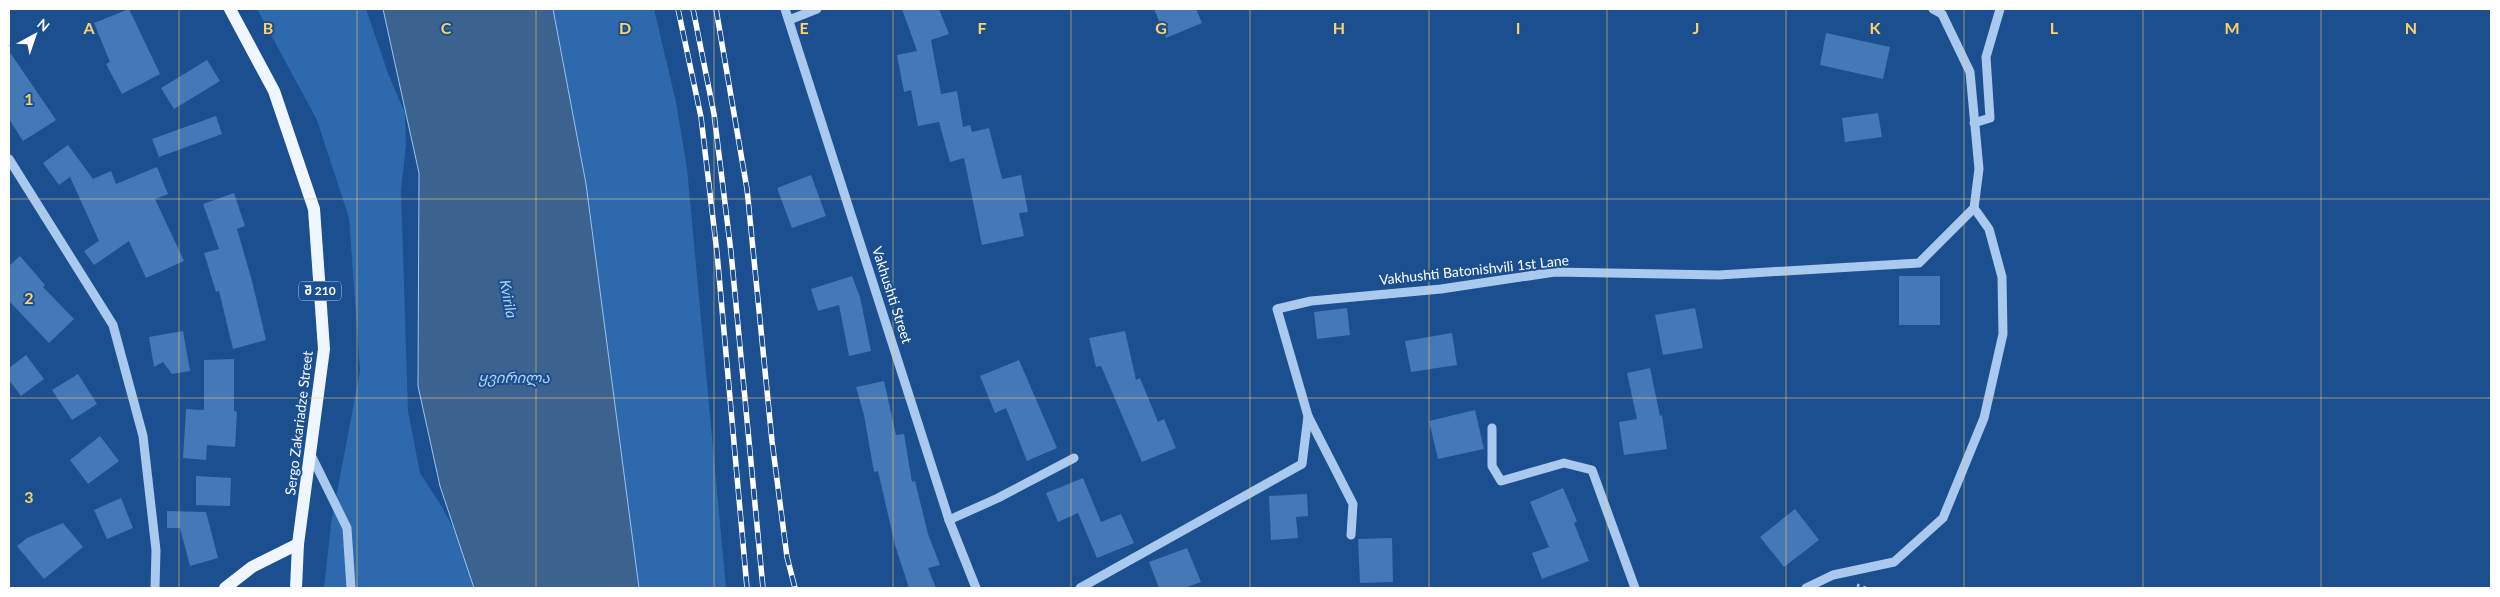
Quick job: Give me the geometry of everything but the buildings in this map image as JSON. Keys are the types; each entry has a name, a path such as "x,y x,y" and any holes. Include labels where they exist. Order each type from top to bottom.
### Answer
{"main road":[{"name":"Sergo Zakariadze Street","path":"230,9 274,90 314,209 324,349 298,544 296,588"},
{"path":"225,588 252,567 298,544"}],"street":[{"name":"Vakhushti Street","path":"785,9 949,520 976,588"},
{"path":"789,20 817,9"},
{"path":"1806,588 1833,575 1894,562 1942,518 1984,418 2003,334 2002,277 1989,229 1974,208 1979,170 1970,72 1942,14 1933,9"},
{"path":"1974,123 1990,118 1986,56 2000,9"},
{"path":"9,160 113,325 143,436 156,550 155,588"},
{"name":"Vakhushti Batonishvili 1st Lane","path":"1080,588 1302,464 1308,416 1277,309 1311,301 1441,289 1555,272 1719,275 1919,263 1974,208"},
{"path":"1308,416 1353,504 1351,535"},
{"path":"1492,428 1492,466 1501,481 1564,463 1592,470 1635,588"},
{"path":"310,453 347,528 351,588"},
{"path":"949,520 998,498 1074,458"}],"shaded area":[{"path":"257,9 366,9 389,76 405,113 406,145 401,190 408,411 420,473 442,507 466,552 476,588 324,588 331,524 360,371 349,218 317,120"},
{"path":"553,9 654,9 676,102 687,168 726,588 639,588 586,184"}],"water":[{"name":"ყვირილა","path":"383,9 553,9 586,184 639,588 474,588 440,486 418,386 419,173"}],"railway":[{"path":"678,9 701,117 717,253 747,588"},
{"path":"693,9 714,114 731,252 763,588"},
{"path":"716,9 747,189 772,441 787,557 795,588"}],"water label":[{"name":"Kvirila","path":"508,299"}]}
